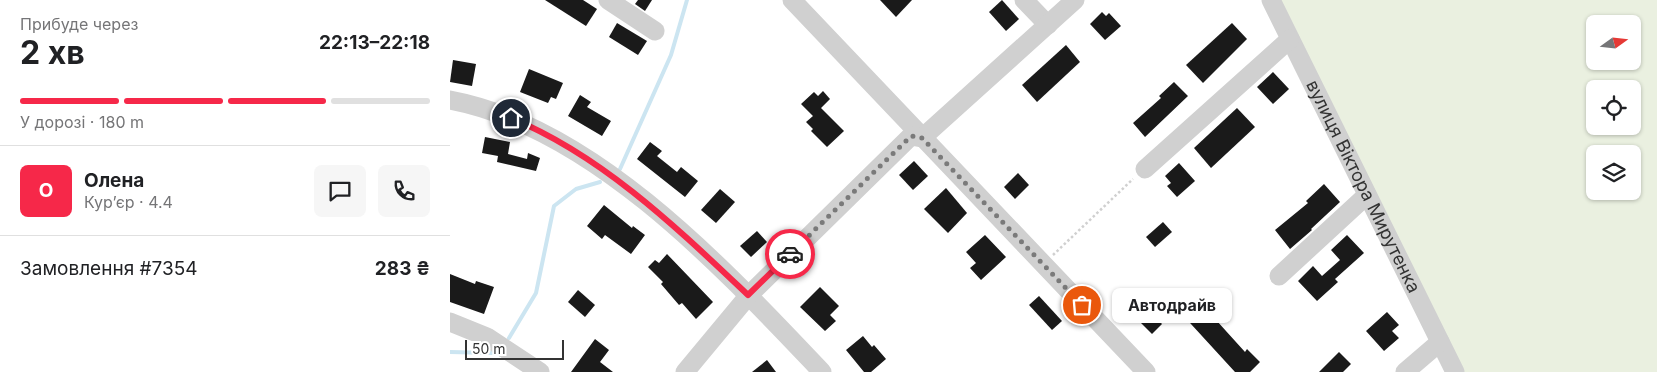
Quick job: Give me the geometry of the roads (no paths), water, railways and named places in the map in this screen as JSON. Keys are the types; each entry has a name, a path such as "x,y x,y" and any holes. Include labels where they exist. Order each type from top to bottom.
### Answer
{"street":[{"path":"608,0 654,31"},
{"path":"792,0 1146,372"},
{"path":"1024,0 1048,25"},
{"path":"922,138 1075,0"},
{"name":"вулиця Віктора Мирутенка","path":"1272,0 1455,372"},
{"path":"1145,169 1290,39"},
{"path":"450,100 480,106 542,131 593,163 666,218 748,295 822,372"},
{"path":"685,372 748,295 911,136 922,138"},
{"path":"1279,276 1368,195"},
{"path":"450,322 487,337 540,372"},
{"path":"1405,372 1440,342"}],"waterway":[{"path":"620,169 671,55 687,0"},
{"path":"509,338 536,293 554,206 576,189 600,182"},
{"path":"450,352 493,353"}],"place":[{"name":"Автодрайв","path":"1082,305"}]}
